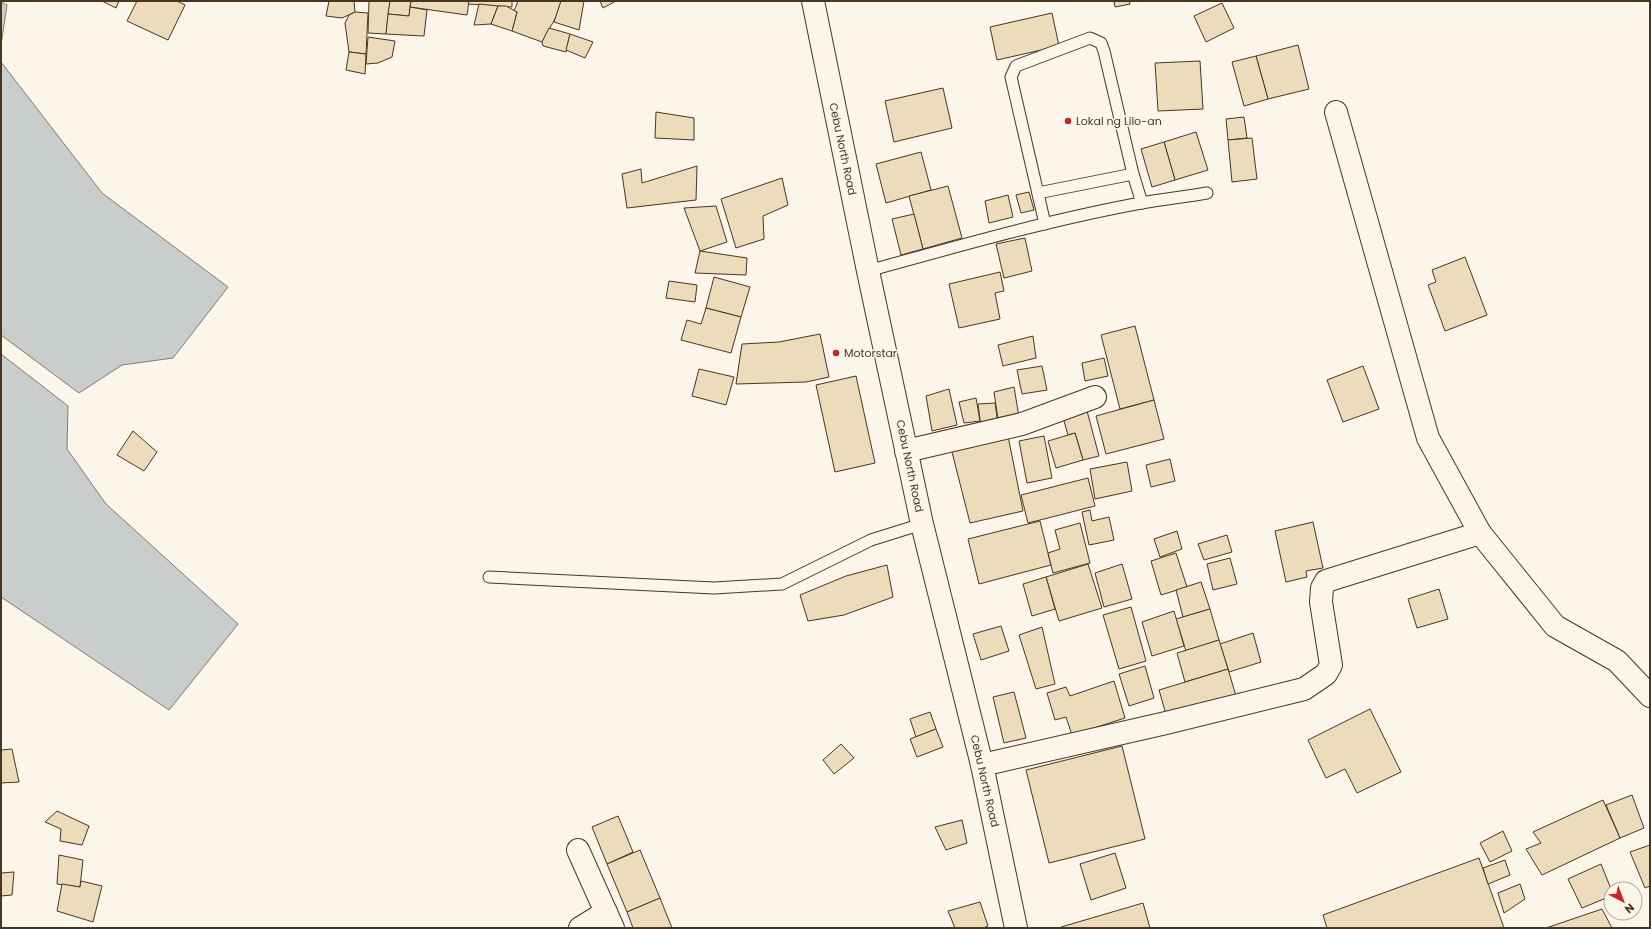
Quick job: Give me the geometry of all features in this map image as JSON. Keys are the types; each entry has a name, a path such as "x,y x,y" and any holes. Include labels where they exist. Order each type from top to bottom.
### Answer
{"street":[{"name":"Cebu North Road","path":"813,1 906,451 922,524 982,765 1016,928"},
{"path":"1336,112 1428,438 1480,533 1555,626 1617,661 1650,696"},
{"path":"906,451 1022,424 1095,397"},
{"path":"982,765 1166,723 1304,689 1326,674 1331,665 1321,602 1322,588 1326,581 1480,533"},
{"path":"578,850 609,920 580,928"}],"lane":[{"path":"1045,224 1011,77 1016,66 1090,38 1101,43 1104,51 1133,174 1142,203"},
{"path":"1038,194 1133,174"},
{"path":"868,271 1045,224 1142,203 1207,194"},
{"path":"489,577 714,588 782,584 870,540 922,524"}],"shaded area":[{"path":"1,2 7,5 1,45"},
{"path":"1,62 102,193 228,287 173,358 122,365 79,393 1,335"},
{"path":"1,354 68,406 67,449 106,504 238,624 169,710 1,597"}],"building":[{"path":"102,1 119,1 116,8"},
{"path":"137,1 177,1 185,5 168,40 127,21"},
{"path":"329,1 354,1 355,12 342,18 326,16"},
{"path":"369,1 390,1 386,34 368,33"},
{"path":"390,1 411,1 409,16 388,14"},
{"path":"411,1 469,1 467,15 410,7"},
{"path":"469,1 512,1 512,7 468,4"},
{"path":"518,1 561,1 556,17 542,42 512,31 517,12 514,11"},
{"path":"561,1 584,1 579,30 554,22"},
{"path":"600,1 616,1 603,8"},
{"path":"1114,1 1129,1 1130,4 1115,7"},
{"path":"1222,3 1234,28 1206,42 1194,16"},
{"path":"479,4 498,6 491,24 474,25"},
{"path":"498,6 506,6 517,12 512,31 491,24"},
{"path":"410,7 427,10 424,36 386,34 388,14 409,16"},
{"path":"355,12 368,13 366,54 349,52 345,23 349,15"},
{"path":"1052,13 1059,46 997,60 990,27"},
{"path":"549,28 570,34 566,52 543,46 542,42"},
{"path":"570,34 593,42 585,58 566,50"},
{"path":"368,37 395,41 392,57 378,63 366,64"},
{"path":"1298,45 1309,89 1268,99 1256,56"},
{"path":"349,52 366,54 365,74 346,70"},
{"path":"1256,56 1268,99 1244,106 1232,62"},
{"path":"1200,61 1203,109 1158,111 1155,63"},
{"path":"943,88 952,128 894,142 885,101"},
{"path":"656,112 694,118 694,140 655,138"},
{"path":"1244,117 1247,138 1228,140 1226,119"},
{"path":"1196,132 1208,170 1175,180 1164,142"},
{"path":"1252,138 1257,179 1232,182 1228,140"},
{"path":"1164,142 1175,180 1152,187 1141,149"},
{"path":"921,152 931,190 886,203 876,164"},
{"path":"697,166 696,200 627,208 622,174 641,169 642,183"},
{"path":"782,178 788,205 763,216 764,239 736,248 721,199"},
{"path":"948,186 962,238 923,249 909,196"},
{"path":"1029,192 1034,210 1021,213 1016,195"},
{"path":"1008,195 1013,217 989,223 985,201"},
{"path":"716,206 727,242 700,251 684,208"},
{"path":"914,214 923,249 901,255 892,219"},
{"path":"1025,238 1032,271 1004,278 996,244"},
{"path":"700,251 747,258 746,275 695,273"},
{"path":"1465,257 1487,315 1445,331 1428,285 1436,282 1432,270"},
{"path":"1000,272 1004,291 995,293 1000,319 959,328 949,284"},
{"path":"714,277 750,287 741,317 706,308"},
{"path":"669,281 697,285 695,302 666,298"},
{"path":"706,308 741,317 731,353 681,340 687,320 701,324"},
{"path":"1135,326 1154,400 1120,409 1101,335"},
{"path":"820,334 829,377 806,382 736,384 742,344 779,342"},
{"path":"1033,336 1036,358 1003,366 998,345"},
{"path":"1104,358 1108,376 1085,381 1082,363"},
{"path":"1042,366 1047,390 1022,394 1017,370"},
{"path":"1363,366 1379,409 1343,422 1327,380"},
{"path":"699,369 734,377 726,405 692,396"},
{"path":"856,376 875,463 835,472 816,385"},
{"path":"1014,387 1019,417 998,419 994,392"},
{"path":"949,389 957,425 932,431 926,396"},
{"path":"976,398 980,421 964,423 959,402"},
{"path":"1154,400 1164,439 1106,454 1096,416"},
{"path":"995,403 998,424 981,427 978,404"},
{"path":"1086,407 1099,456 1083,460 1075,433 1068,435 1062,414"},
{"path":"133,431 157,452 144,471 117,455"},
{"path":"1075,433 1083,460 1056,468 1048,441"},
{"path":"1008,436 1023,511 970,523 950,444"},
{"path":"1044,436 1052,478 1027,483 1019,441"},
{"path":"1170,459 1175,481 1151,487 1146,465"},
{"path":"1127,462 1132,491 1095,499 1090,469"},
{"path":"1088,478 1095,506 1028,523 1021,495"},
{"path":"1090,510 1092,521 1109,517 1114,540 1089,545 1082,512"},
{"path":"1040,521 1051,565 979,584 968,539"},
{"path":"1313,522 1323,568 1306,571 1307,577 1286,582 1275,531"},
{"path":"1080,523 1090,563 1053,573 1048,553 1060,549 1055,530"},
{"path":"1177,531 1182,549 1160,557 1154,539"},
{"path":"1227,535 1232,552 1204,560 1198,544"},
{"path":"1176,553 1187,587 1161,595 1151,561"},
{"path":"1230,558 1237,584 1213,590 1207,564"},
{"path":"1088,564 1102,608 1059,621 1046,577"},
{"path":"1122,564 1132,599 1104,607 1095,573"},
{"path":"887,565 893,597 844,615 808,621 800,595 846,576"},
{"path":"1046,577 1055,609 1032,616 1023,584"},
{"path":"1201,582 1210,609 1183,617 1176,590"},
{"path":"1439,589 1448,619 1417,628 1408,599"},
{"path":"1131,607 1146,661 1119,669 1103,615"},
{"path":"1210,609 1219,640 1186,651 1176,619"},
{"path":"1174,611 1184,646 1152,656 1142,622"},
{"path":"1001,626 1009,651 981,660 973,634"},
{"path":"1042,627 1055,684 1036,689 1019,635"},
{"path":"1253,633 1261,662 1229,672 1220,644"},
{"path":"1219,640 1228,669 1185,682 1177,653"},
{"path":"1145,666 1154,698 1129,706 1119,674"},
{"path":"1228,669 1236,696 1167,718 1159,690"},
{"path":"1114,681 1125,718 1072,735 1066,717 1055,720 1047,693 1066,687 1070,696"},
{"path":"1014,692 1026,738 1004,743 993,697"},
{"path":"1370,709 1401,772 1357,793 1345,769 1326,778 1308,740"},
{"path":"930,712 936,729 916,737 910,719"},
{"path":"936,729 943,747 917,757 910,739"},
{"path":"841,744 854,758 834,774 823,760"},
{"path":"1122,746 1145,839 1049,863 1026,770"},
{"path":"12,749 19,782 1,783 1,750"},
{"path":"1632,795 1644,828 1620,838 1606,805"},
{"path":"1603,800 1620,838 1542,875 1526,849 1541,843 1533,832"},
{"path":"57,811 89,826 82,845 60,841 61,829 45,822"},
{"path":"618,816 633,852 607,864 592,827"},
{"path":"962,820 967,843 946,850 935,827"},
{"path":"1503,831 1512,851 1490,862 1480,843"},
{"path":"1650,845 1650,886 1645,888 1630,852"},
{"path":"640,850 660,898 627,912 607,864"},
{"path":"1115,853 1126,888 1091,900 1080,864"},
{"path":"59,855 83,860 80,887 57,884"},
{"path":"1479,858 1504,928 1327,928 1323,915"},
{"path":"1505,860 1510,875 1488,884 1483,868"},
{"path":"1601,864 1608,881 1603,881 1603,899 1582,908 1568,879"},
{"path":"14,872 12,895 1,896 1,873"},
{"path":"81,881 102,886 93,922 57,911 62,884 80,887"},
{"path":"1520,884 1525,899 1504,913 1498,893"},
{"path":"660,898 672,928 633,928 627,912"},
{"path":"980,902 988,926 983,928 955,928 948,911"},
{"path":"1143,903 1150,928 1061,928 1061,927"},
{"path":"1602,909 1603,921 1608,921 1612,928 1546,928"}],"place":[{"name":"Lokal ng Lilo-an","path":"1068,121"},
{"name":"Motorstar","path":"836,353"}]}
